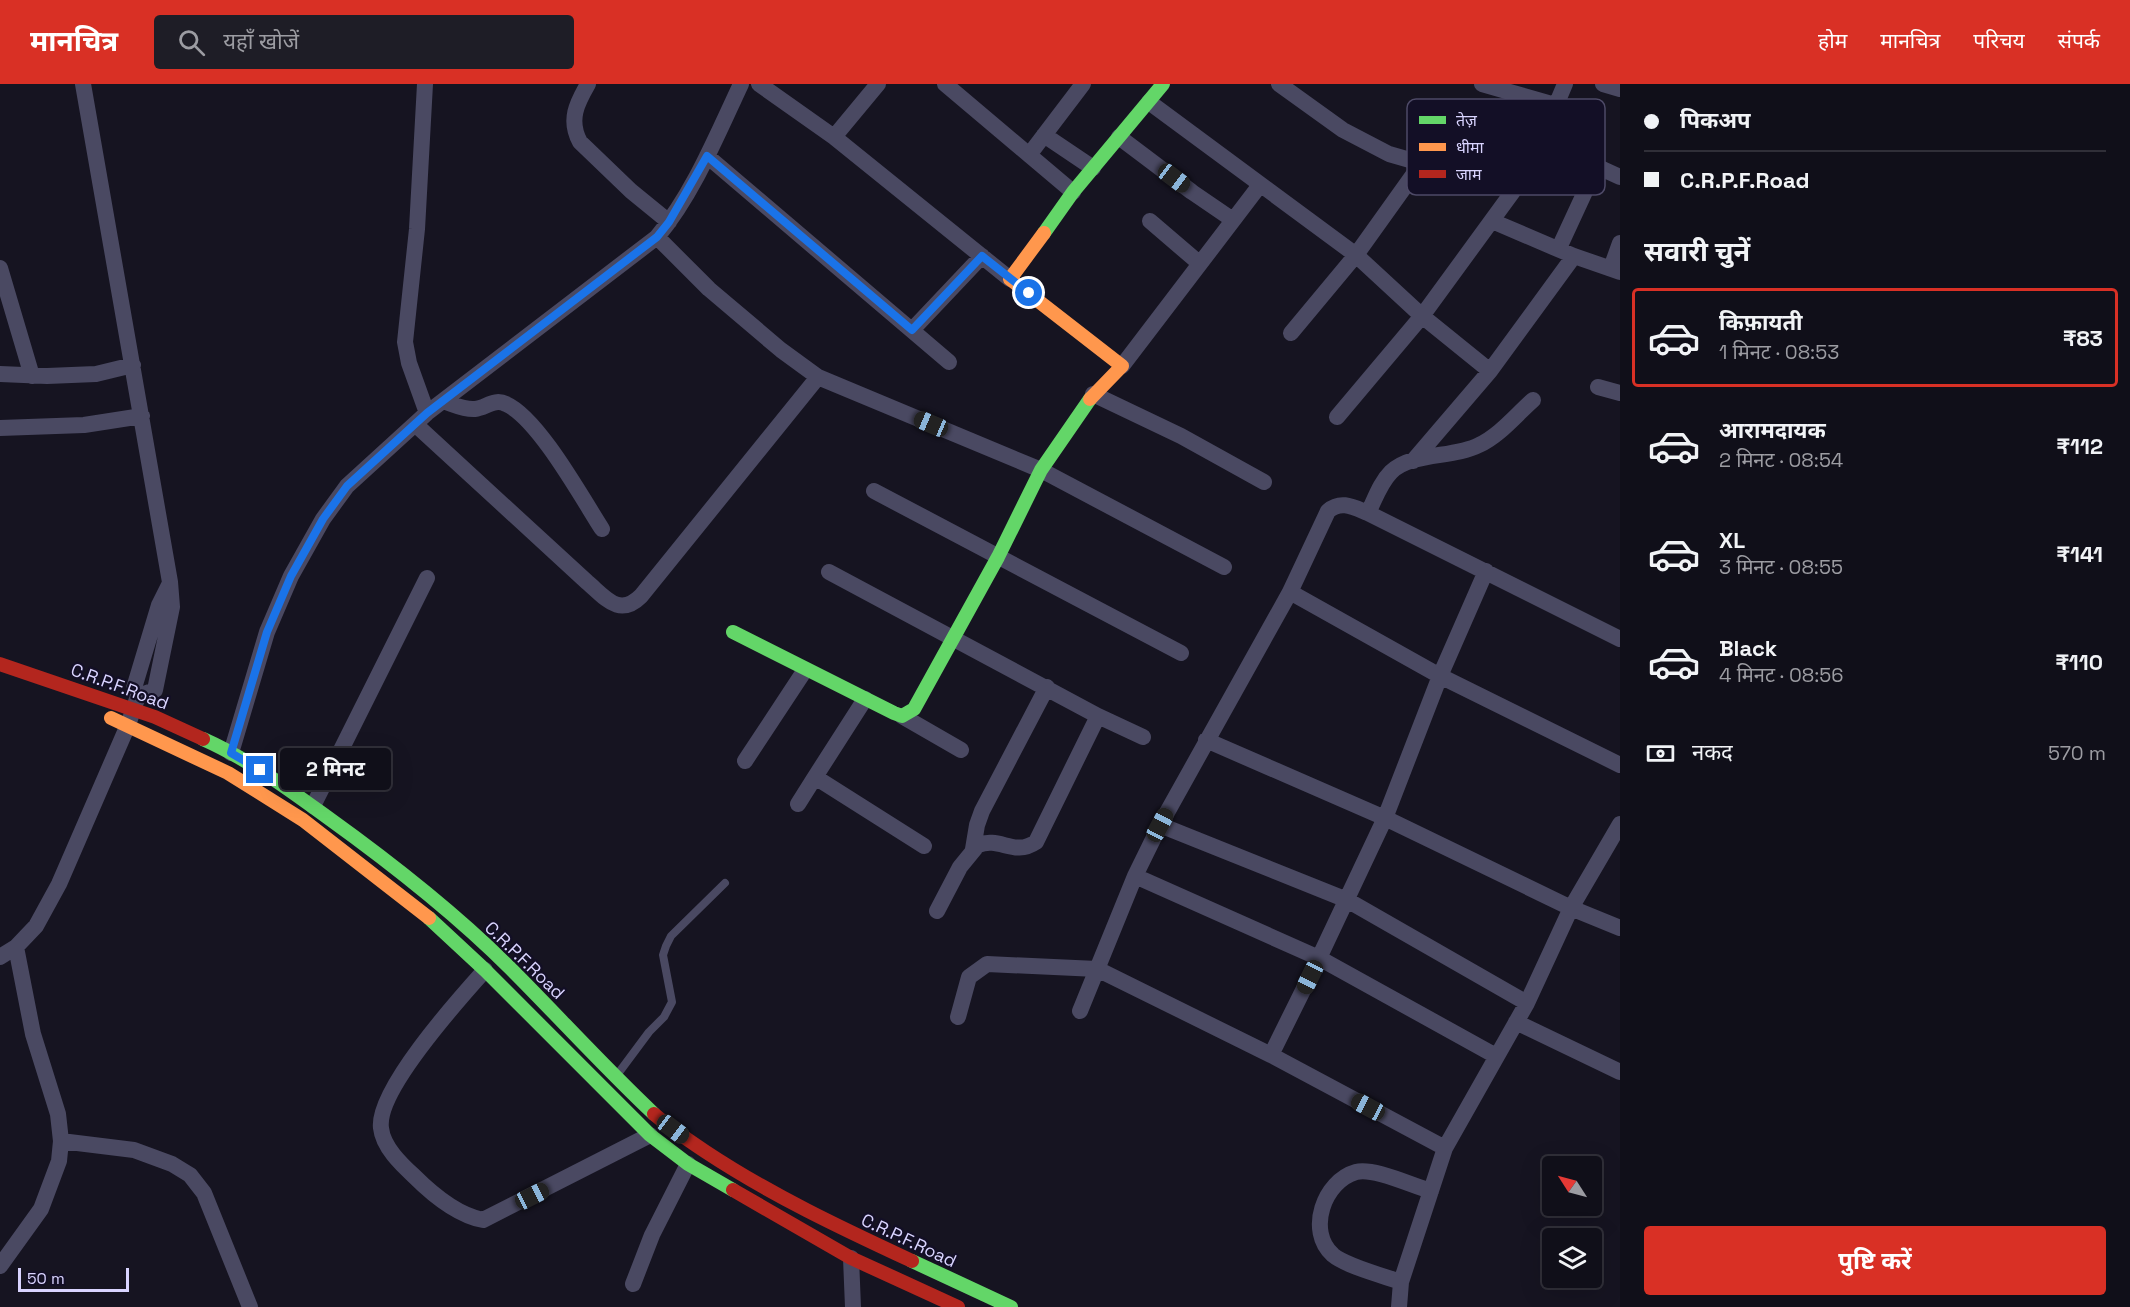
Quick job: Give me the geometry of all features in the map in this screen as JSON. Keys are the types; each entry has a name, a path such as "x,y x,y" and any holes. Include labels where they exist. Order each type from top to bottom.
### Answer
{"main road":[{"path":"733,632 805,670 902,716 914,709 998,557 1041,470 1093,394 1122,366 1010,279 1073,192 1163,84"},
{"name":"C.R.P.F.Road","path":"0,664 155,717 231,753 272,777 399,869 451,913 509,967 615,1077 660,1119 742,1176 831,1223 1011,1307"},
{"name":"C.R.P.F.Road","path":"95,713 133,710 303,820 429,918 650,1135 688,1164 850,1258 958,1307"}],"street":[{"path":"0,957 16,947 36,926 59,885 133,710 155,690 172,607 170,582 142,416 82,84"},
{"path":"425,84 417,229 405,342 421,419 587,582 609,600 624,606 633,604 641,596 818,377"},
{"path":"588,84 577,105 574,118 575,133 579,142 669,222"},
{"path":"231,753 267,632 291,576 318,528 347,486 443,400 657,237 669,222 707,156 741,84"},
{"path":"759,84 834,137 1010,279"},
{"path":"834,137 878,84"},
{"path":"945,84 1073,192"},
{"path":"1029,155 1083,84"},
{"path":"1279,84 1343,130 1389,154 1407,160"},
{"path":"1482,84 1534,99"},
{"path":"1558,99 1565,84"},
{"path":"1603,84 1620,89"},
{"path":"1149,102 1356,255 1422,316 1490,371"},
{"path":"1044,135 1093,168"},
{"path":"1119,137 1233,220"},
{"path":"707,156 949,362"},
{"path":"1605,171 1620,177"},
{"path":"1291,333 1356,255 1407,184"},
{"path":"1122,366 1260,185"},
{"path":"1336,417 1422,316 1510,195"},
{"path":"1413,461 1490,371 1567,252 1587,195"},
{"path":"1150,221 1199,263"},
{"path":"1492,221 1615,270 1620,243"},
{"path":"657,237 710,289 781,350 818,377 1041,470 1224,567"},
{"path":"912,330 982,256"},
{"path":"0,268 32,376"},
{"path":"0,374 32,376 96,374 133,365"},
{"path":"1598,387 1620,393"},
{"path":"1093,394 1181,436 1264,482"},
{"path":"443,400 464,408 474,409 497,402 505,403 514,409 558,459 602,529"},
{"path":"1368,513 1383,482 1391,472 1413,461 1478,446 1488,440 1533,400"},
{"path":"0,428 84,425 142,416"},
{"path":"873,491 1181,653"},
{"path":"1080,1011 1135,876 1160,825 1290,592 1328,511 1334,506 1343,504 1368,513 1620,639"},
{"path":"1271,1055 1385,818 1440,676 1486,571"},
{"path":"829,572 1098,716 1143,737"},
{"path":"313,806 427,578"},
{"path":"1290,592 1440,676 1620,765"},
{"path":"745,761 805,670"},
{"path":"973,849 982,811 1047,687"},
{"path":"798,804 865,699"},
{"path":"902,716 961,750"},
{"path":"937,911 960,867 973,849 985,842 1020,849 1036,842 1098,716"},
{"path":"1206,740 1385,818 1571,908 1620,928"},
{"path":"815,777 924,846"},
{"path":"1399,1307 1401,1282 1445,1148 1527,1003 1571,908 1620,824"},
{"path":"1160,825 1347,900 1527,1003"},
{"path":"1135,876 1319,958 1496,1056"},
{"path":"1,1264 41,1209 59,1161 61,1141 58,1114 33,1034 16,947"},
{"path":"957,1017 969,977 987,964 1097,969 1271,1055 1445,1148"},
{"path":"484,970 411,1060 387,1103 381,1119 381,1130 391,1151 409,1172 462,1213 483,1220 650,1135"},
{"path":"1516,1022 1620,1072"},
{"path":"61,1141 126,1149 172,1164 196,1182 204,1193 250,1307"},
{"path":"633,1284 652,1235 688,1164"},
{"path":"1401,1282 1334,1256 1323,1240 1320,1230 1320,1214 1334,1189 1343,1179 1357,1172 1371,1172 1431,1191"},
{"path":"850,1258 853,1307"}],"lane":[{"path":"615,1077 649,1032 664,1017 672,1002 663,955 671,936 725,883"}],"traffic: fast":[{"path":"1044,233 1073,192 1163,84"},
{"path":"733,632 894,713 902,716 914,709 998,557 1041,470 1090,399"},
{"path":"203,739 236,756 282,785 375,852 444,907 510,968 654,1114"},
{"path":"429,918 485,970 650,1135 688,1164 733,1190"},
{"path":"912,1261 1011,1307"}],"traffic: slow":[{"path":"1044,233 1010,279 1122,366 1090,399"},
{"path":"111,718 228,773 303,820 429,918"}],"traffic: jam":[{"path":"0,664 155,717 203,739"},
{"path":"654,1114 693,1143 756,1183 912,1261"},
{"path":"733,1190 851,1258 958,1307"}],"route":[{"path":"260,770 231,753 244,706 267,632 291,576 323,519 347,486 427,413 657,237 669,222 707,156 912,330 982,256 1029,293"}]}
